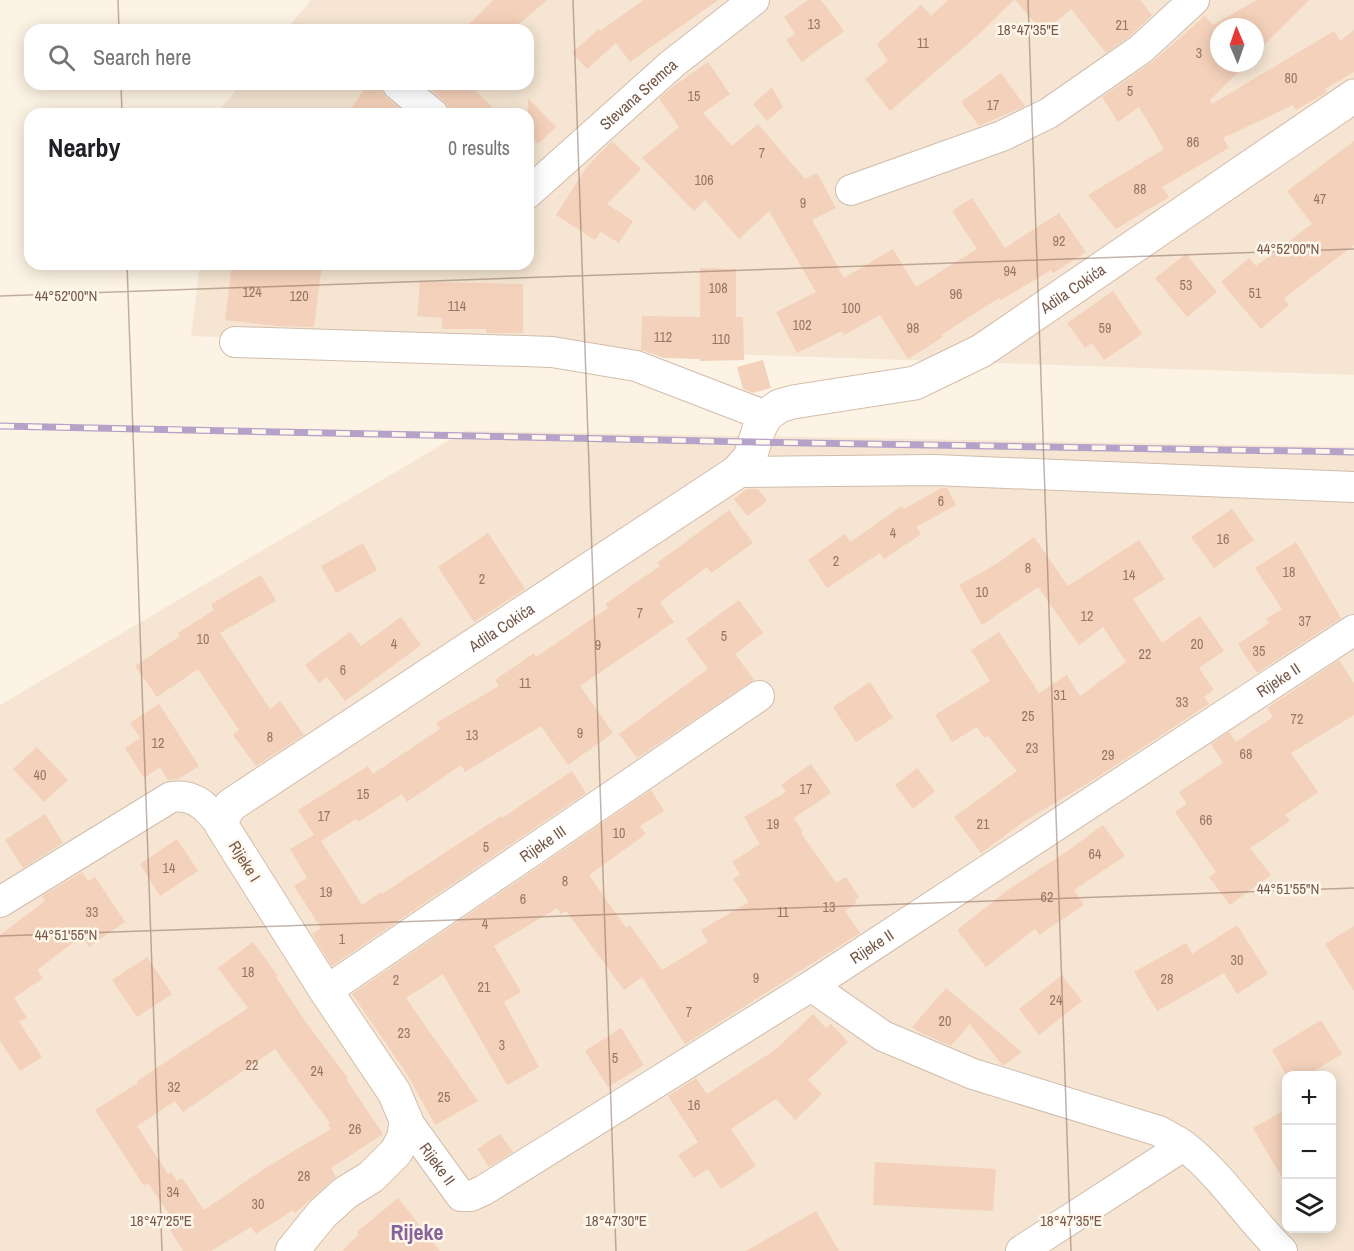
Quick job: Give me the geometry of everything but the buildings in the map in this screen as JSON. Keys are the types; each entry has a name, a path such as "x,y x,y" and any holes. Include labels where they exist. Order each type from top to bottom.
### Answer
{"street":[{"name":"Stevana Sremca","path":"534,188 672,64 754,0"},
{"path":"851,190 1002,136 1049,113 1141,49 1194,0"},
{"path":"404,90 426,108"},
{"name":"Adila Cokića","path":"222,826 224,815 231,805 737,472 750,457 766,416 779,406 915,383 981,351 1354,96"},
{"path":"235,342 552,352 636,366 766,416"},
{"path":"737,472 934,470 1354,487"},
{"name":"Rijeke II","path":"406,1120 461,1196 471,1196 484,1190 811,986 1354,630"},
{"name":"Rijeke III","path":"326,991 759,696"},
{"name":"Rijeke I","path":"0,902 171,797 181,796 200,802 222,826 326,991 394,1092 406,1120"},
{"path":"811,986 883,1036 973,1074 1159,1131 1183,1146 1215,1175 1281,1251"},
{"path":"292,1251 322,1214 345,1193 371,1177 396,1152 404,1137 406,1120"},
{"path":"1021,1251 1183,1146"}],"shaded area":[{"path":"311,0 1354,0 1354,375 191,336 199,270 534,270 534,108 221,108 236,90 534,90 534,24 291,24"},
{"path":"465,431 1354,447 1354,1251 0,1251 0,705"}],"railway":[{"path":"0,426 1354,452"}],"district":[{"name":"Rijeke","path":"417,1232"}]}
